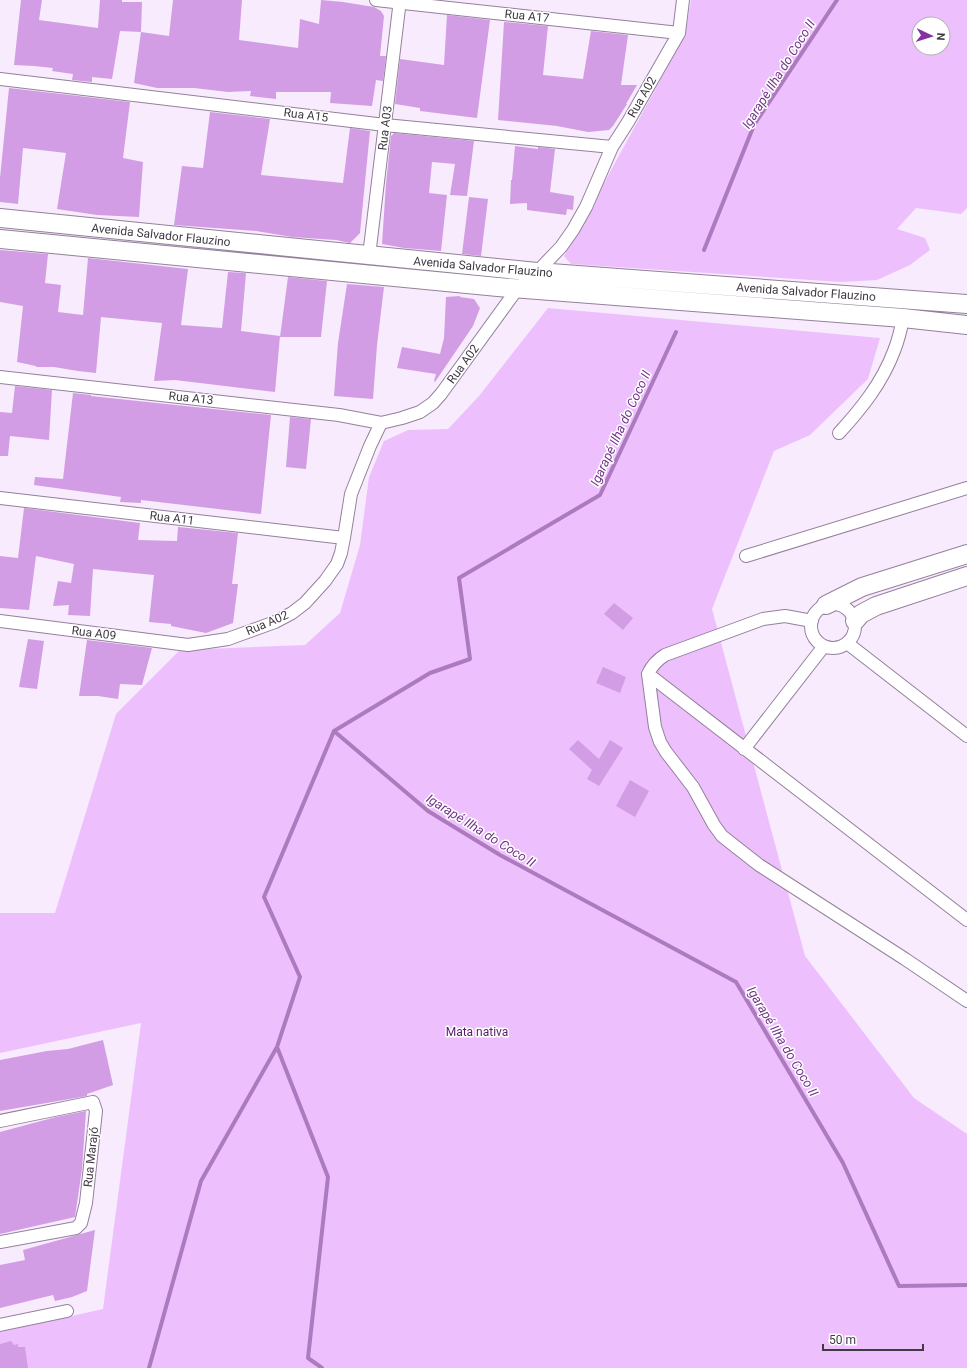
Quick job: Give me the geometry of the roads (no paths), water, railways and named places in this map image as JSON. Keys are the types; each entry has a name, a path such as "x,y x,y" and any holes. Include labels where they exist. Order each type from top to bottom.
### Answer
{"street":[{"name":"Rua A17","path":"376,0 400,1 679,32"},
{"name":"Rua A02","path":"188,645 228,638 275,622 292,613 305,603 325,581 337,564 341,553 351,494 381,423 420,412 433,403 518,288 537,272 561,247 586,207 612,147 628,122 679,32 683,0"},
{"name":"Rua A03","path":"369,256 400,1"},
{"name":"Rua A15","path":"0,79 385,125 612,147"},
{"name":"Avenida Salvador Flauzino","path":"0,218 537,272 967,304"},
{"name":"Avenida Salvador Flauzino","path":"0,239 518,288 903,318 967,325"},
{"path":"839,433 868,398 888,366 895,350 903,318"},
{"name":"Rua A13","path":"0,377 351,416 381,423"},
{"path":"746,556 967,488"},
{"name":"Rua A11","path":"0,498 344,538"},
{"path":"826,605 840,605 852,614 855,621 854,634 847,643 836,648 824,646 818,642 814,636 812,621 820,609 826,605 862,587 967,554"},
{"path":"855,621 866,610 967,576"},
{"path":"812,621 785,616 763,619 666,655 657,660 653,664 648,674 655,727 660,742 693,787 714,825 722,836 759,866 905,959 967,1001"},
{"name":"Rua A09","path":"0,621 188,645"},
{"path":"847,643 967,736"},
{"path":"744,749 824,646"},
{"path":"648,674 967,920"},
{"name":"Rua Marajó","path":"0,1121 93,1102 96,1110 86,1203 81,1223 76,1228 0,1242"},
{"path":"0,1325 67,1311"}],"waterway":[{"name":"Igarapé Ilha do Coco II","path":"704,250 754,125 837,0"},
{"name":"Igarapé Ilha do Coco II","path":"676,332 600,495 459,578 470,659 430,673 334,731 428,811 500,855 736,982 843,1163 899,1286 967,1285"},
{"path":"149,1368 201,1181 277,1047 300,977 264,897 334,731"},
{"path":"277,1047 328,1177 308,1358 322,1368"}],"park label":[{"name":"Mata nativa","path":"477,1032"}]}
